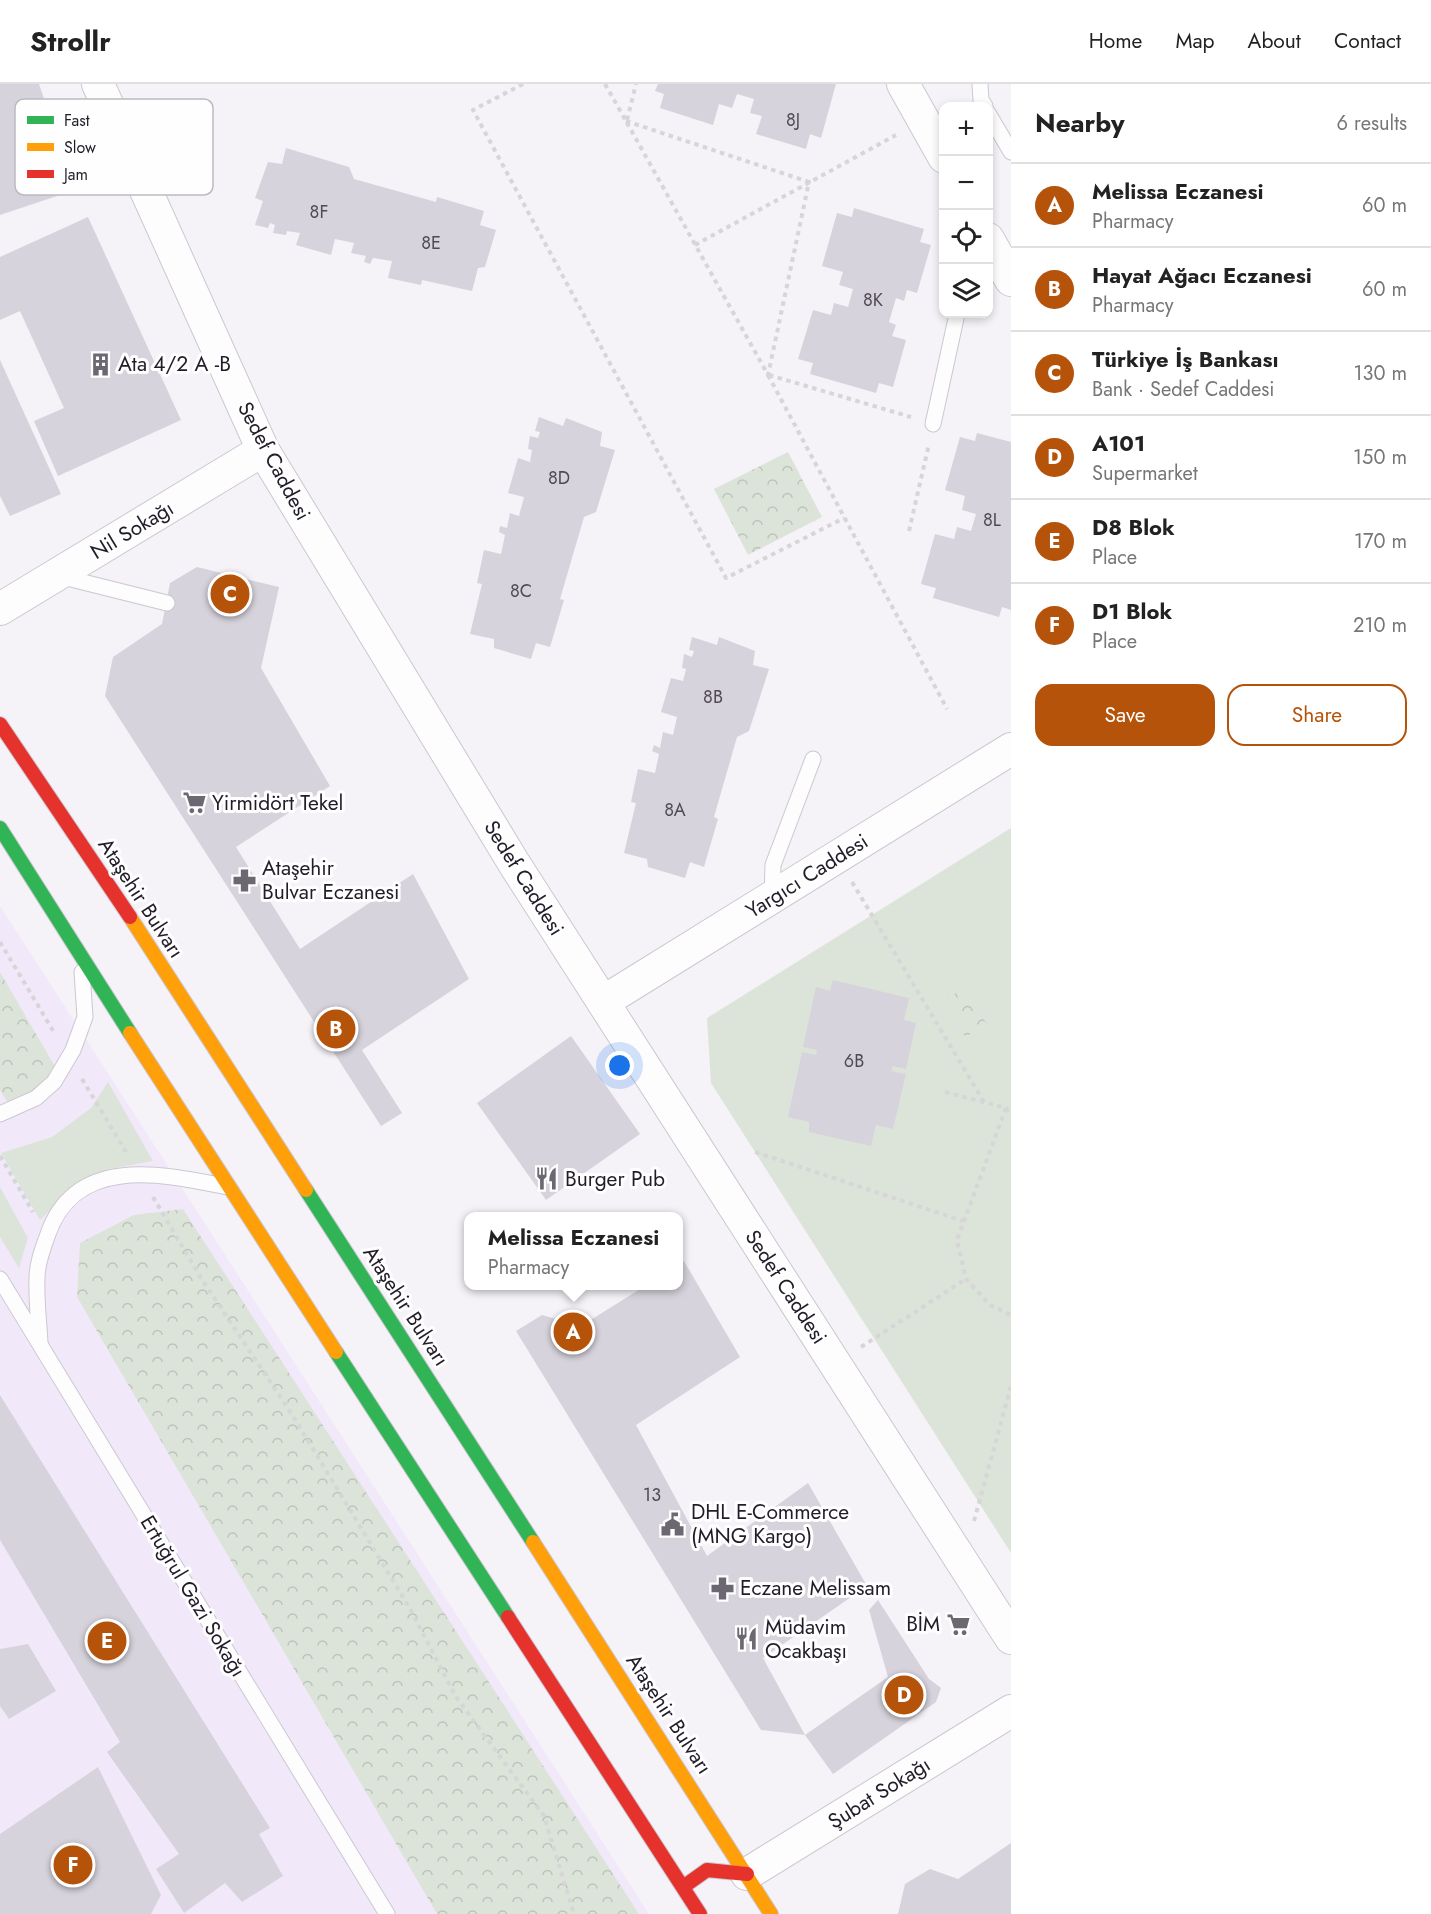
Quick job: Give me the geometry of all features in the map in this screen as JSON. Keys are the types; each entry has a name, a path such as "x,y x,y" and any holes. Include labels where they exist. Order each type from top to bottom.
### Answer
{"main road":[{"name":"Ataşehir Bulvarı","path":"0,724 135,924 771,1914"},
{"path":"0,828 81,957 700,1914"},
{"path":"683,1887 707,1870 747,1874"}],"street":[{"name":"Sedef Caddesi","path":"98,84 105,99"},
{"path":"903,84 943,156"},
{"name":"Sedef Caddesi","path":"148,195 263,450 515,865 1011,1638"},
{"path":"993,250 1011,280"},
{"name":"Nil Sokağı","path":"0,609 263,450"},
{"name":"Yargıcı Caddesi","path":"603,1002 1011,749"},
{"name":"Şubat Sokağı","path":"747,1874 1011,1712"}],"lane":[{"path":"980,84 982,102"},
{"path":"993,121 1011,152"},
{"path":"933,424 956,318"},
{"path":"55,576 167,603"},
{"path":"772,897 773,865 813,759"},
{"path":"0,1114 36,1098 54,1082 69,1056 86,1017 81,957"},
{"path":"41,1346 37,1276 53,1219 66,1200 85,1187 107,1177 139,1173 230,1187"},
{"name":"Ertuğrul Gazi Sokağı","path":"0,1279 387,1914"}],"path":[{"path":"523,84 473,110 726,578 844,518"},
{"path":"605,84 768,375 947,709"},
{"path":"627,121 636,84"},
{"path":"627,121 809,182"},
{"path":"695,245 902,131"},
{"path":"768,375 809,182"},
{"path":"768,375 933,424 909,531"},
{"path":"837,857 984,1102"},
{"path":"0,942 201,1278 293,1416 409,1607 456,1697 544,1816 573,1914"},
{"path":"945,1092 1006,1108 1011,1116"},
{"path":"1006,1108 957,1240 966,1279 990,1305 1011,1315"},
{"path":"755,1152 963,1221"},
{"path":"0,1156 47,1235"},
{"path":"835,1364 966,1279"},
{"path":"962,1562 1011,1386"}],"shaded area":[{"path":"0,906 175,1177 649,1914 0,1914"}],"green space":[{"path":"788,452 822,517 748,555 714,489"},
{"path":"1011,828 1011,1553 711,1083 707,1018"},
{"path":"0,972 57,1070 35,1090 8,1103 0,1090"},
{"path":"967,987 987,1025 965,1037 945,999"},
{"path":"108,1082 153,1161 109,1169 72,1189 40,1220 1,1153 52,1137 91,1108"},
{"path":"0,1187 28,1238 19,1268 0,1237"},
{"path":"183,1209 639,1914 437,1914 77,1297 80,1243 134,1215"}],"building":[{"path":"0,84 39,84 44,99 15,99 15,195 60,195 0,215"},
{"path":"658,84 836,84 821,138 810,134 806,149 756,134 762,116 750,113 754,99 737,94 732,108 719,104 713,125 660,108 664,94 655,91"},
{"path":"286,148 349,167 354,179 436,202 437,197 484,211 480,225 496,230 485,267 478,268 472,291 422,280 421,285 388,278 392,261 373,258 370,264 364,262 366,256 351,253 354,243 335,239 331,255 296,245 300,233 287,231 286,235 273,233 275,225 270,223 268,228 255,225 263,201 255,198 268,162 282,164"},
{"path":"854,208 924,229 920,242 931,245 917,293 907,290 904,301 896,298 889,322 896,325 892,336 906,340 893,387 879,383 876,393 810,374 813,363 798,359 813,310 831,315 834,303 848,307 853,289 839,285 843,272 822,266 837,213 852,217"},
{"name":"Ata 4/2 A -B","path":"88,217 181,420 58,476 34,421 64,408 20,311 0,320 0,257"},
{"path":"0,360 61,494 10,516 0,496"},
{"path":"539,417 563,426 566,418 602,432 600,446 615,450 596,512 584,517 560,599 564,600 550,647 536,643 531,659 494,648 494,639 470,634 482,584 477,583 484,550 501,554 505,535 499,532 500,526 507,528 510,513 519,516 524,497 508,493 518,458 530,462 532,450 528,449 530,436 538,438 540,432 535,431"},
{"path":"977,433 1011,442 1011,610 1002,607 999,617 933,598 936,588 921,584 935,534 954,539 957,527 971,531 976,514 962,510 965,496 945,490 960,437 975,441"},
{"path":"197,567 279,587 261,668 330,786 236,847 300,949 413,874 469,979 362,1050 402,1113 381,1126 105,696 113,657 162,624 170,583"},
{"path":"692,637 717,645 719,637 755,651 753,665 769,669 749,731 737,737 714,817 718,819 704,867 690,862 685,878 648,867 647,859 624,853 636,803 631,802 638,769 655,773 659,754 652,751 654,745 660,748 663,732 673,735 677,717 661,712 671,678 683,681 686,669 682,668 684,654 692,657 694,651 689,650"},
{"path":"833,980 909,998 904,1020 916,1023 906,1069 893,1066 891,1071 906,1074 893,1129 876,1125 871,1146 809,1132 809,1122 788,1117 802,1052 816,1055 817,1050 803,1047 816,987 830,991"},
{"path":"571,1036 640,1134 546,1200 477,1103"},
{"path":"683,1262 740,1357 636,1425 707,1556 808,1483 867,1586 763,1658 805,1735 761,1730 516,1331 542,1315 581,1326 639,1290 683,1290"},
{"path":"0,1395 270,1828 259,1834 283,1876 242,1902 225,1883 184,1913 156,1869 179,1854 107,1752 120,1742 0,1540"},
{"path":"878,1600 929,1679 941,1688 936,1702 833,1774 805,1735 888,1677 869,1610"},
{"path":"28,1644 56,1691 9,1719 0,1706 0,1649"},
{"path":"98,1767 161,1895 151,1914 0,1914 0,1834"},
{"path":"1011,1843 1011,1914 898,1914 905,1884 930,1869 958,1879"}],"traffic: fast":[{"path":"0,828 130,1033"},
{"path":"306,1190 533,1542"},
{"path":"336,1352 508,1617"}],"traffic: slow":[{"path":"130,917 306,1190"},
{"path":"130,1033 336,1352"},
{"path":"533,1542 771,1914"}],"traffic: jam":[{"path":"0,724 130,917"},
{"path":"508,1617 700,1914"},
{"path":"683,1887 707,1870 747,1874"}],"place":[{"name":"Ata 4/2 A -B","path":"100,364"},
{"name":"Türkiye İş Bankası","path":"230,594"},
{"name":"Yirmidört Tekel","path":"194,803"},
{"name":"Ataşehir Bulvar Eczanesi","path":"244,880"},
{"name":"Hayat Ağacı Eczanesi","path":"336,1029"},
{"name":"Burger Pub","path":"547,1179"},
{"name":"Melissa Eczanesi","path":"573,1332"},
{"name":"DHL E-Commerce (MNG Kargo)","path":"673,1524"},
{"name":"Eczane Melissam","path":"722,1588"},
{"name":"BİM","path":"958,1624"},
{"name":"Müdavim Ocakbaşı","path":"747,1639"},
{"name":"D8 Blok","path":"107,1641"},
{"name":"A101","path":"904,1695"},
{"name":"D1 Blok","path":"73,1865"}]}
